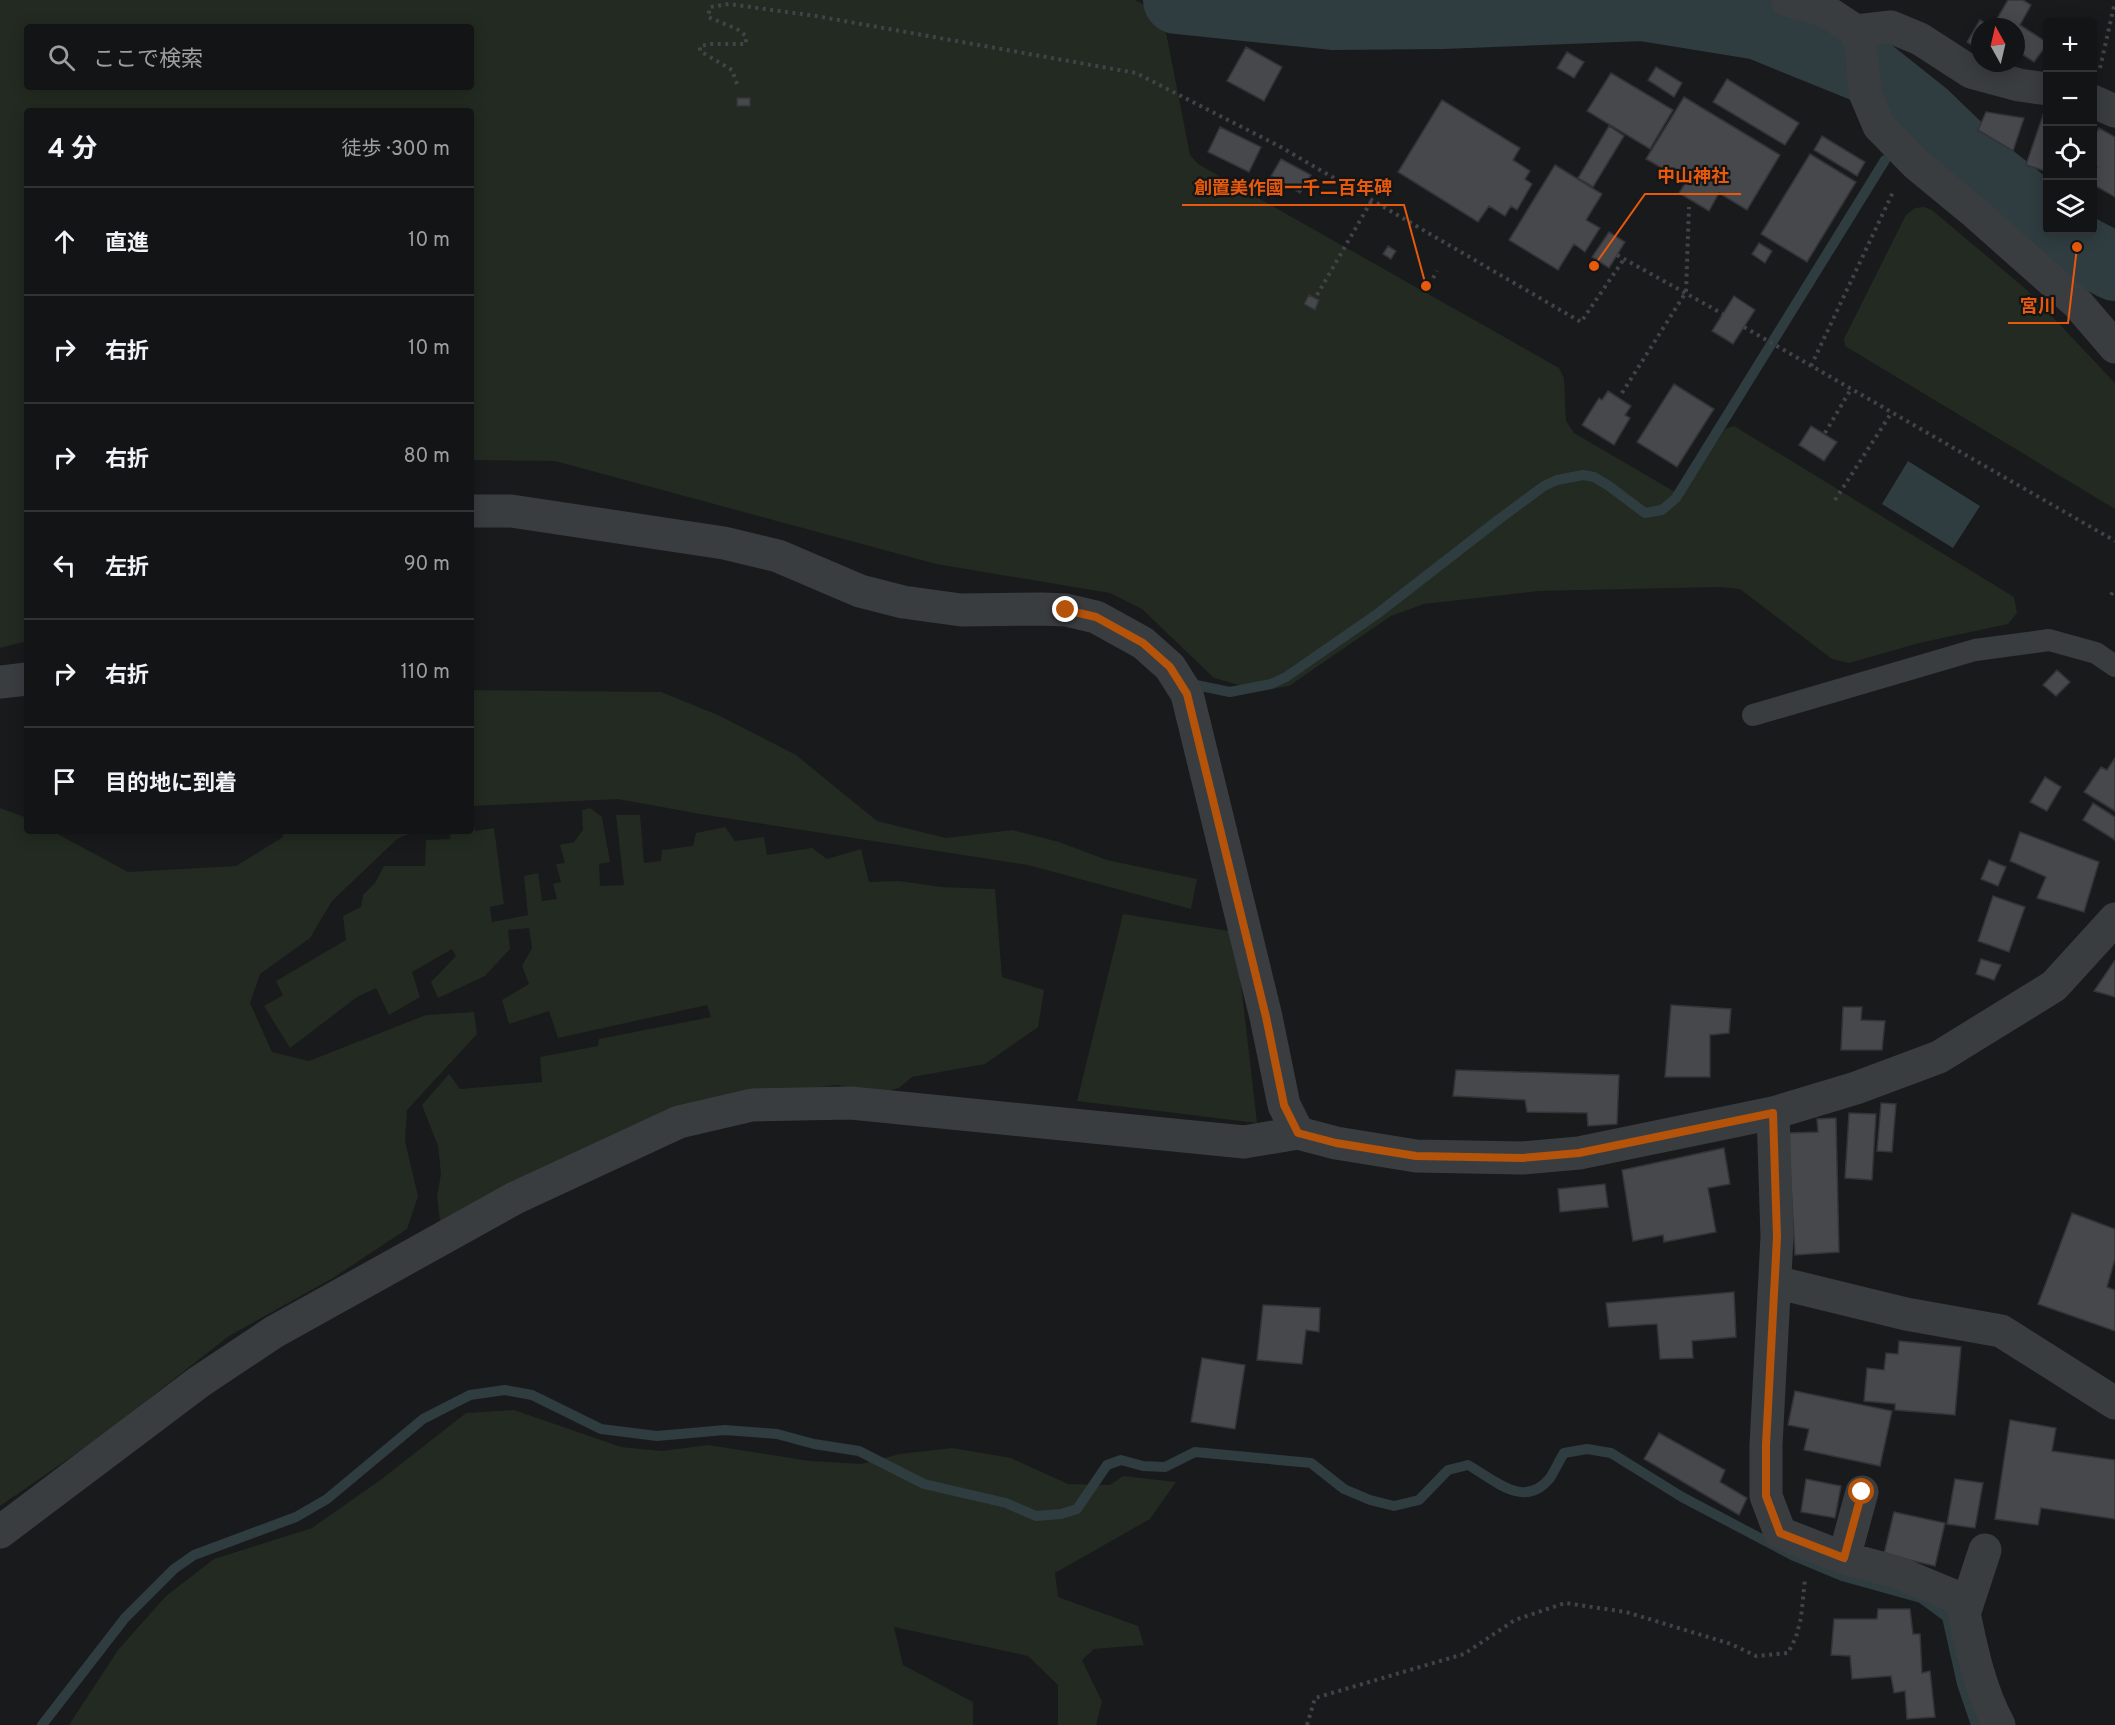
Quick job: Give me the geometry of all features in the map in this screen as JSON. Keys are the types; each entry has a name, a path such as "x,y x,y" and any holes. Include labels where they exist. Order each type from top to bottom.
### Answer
{"street":[{"path":"1787,0 1824,10 1858,38 1865,93 1879,126 1909,157 2078,304 2115,346"},
{"path":"1858,38 1891,27 1920,39 1971,72 2019,85 2043,88"},
{"path":"2097,90 2115,111"},
{"path":"474,511 511,511 724,543 778,556 860,591 903,603 961,610 1066,610 1096,617 1143,643 1170,667 1187,694 1261,996 1284,1105 1298,1133"},
{"path":"0,682 24,679"},
{"path":"0,1532 199,1382 274,1332 515,1198 679,1122 752,1105 851,1103 1244,1142 1298,1133 1336,1143 1416,1156 1522,1158 1579,1153 1773,1113 1856,1088 1939,1057 2054,987 2115,918"},
{"path":"1773,1113 1777,1237 1766,1445 1766,1496 1780,1533 1844,1558 1896,1572 1961,1599 1976,1663 1991,1710 1999,1725"},
{"path":"1775,1282 1906,1314 2001,1331 2115,1403"},
{"path":"1844,1558 1862,1492"},
{"path":"1964,1614 1985,1550"}],"lane":[{"path":"1753,715 1975,650 2049,640 2096,653 2115,666"}],"path":[{"path":"2097,79 2115,2"},
{"path":"737,84 732,70 700,51 700,46 746,44 746,36 737,29 708,17 710,7 729,4 757,7 957,40 1136,74 1279,146 1581,322 1624,259"},
{"path":"1811,366 1909,157"},
{"path":"1317,295 1372,200"},
{"path":"1622,393 1686,292 1689,207"},
{"path":"1617,255 1723,314"},
{"path":"1433,278 1437,271"},
{"path":"1744,327 2115,541"},
{"path":"1825,433 1851,389"},
{"path":"1835,500 1892,412"},
{"path":"2112,595 2115,589"},
{"path":"1307,1725 1315,1698 1464,1654 1515,1620 1565,1603 1626,1612 1731,1644 1756,1656 1788,1653 1797,1636 1804,1585"}],"shaded area":[{"path":"0,0 1135,0 1156,12 1164,22 1190,155 1198,164 1559,368 1564,378 1566,421 1574,433 1675,492 1684,491 1725,429 1734,426 2014,597 2017,613 2008,624 1919,643 1849,663 1832,659 1740,589 1720,587 1539,591 1424,604 1391,616 1289,686 1260,691 1214,678 1142,609 1110,593 936,564 555,461 474,460 474,108 24,108 24,642 0,648"},
{"path":"1924,207 1932,210 2027,290 2115,383 2115,509 1845,346 1844,339 1906,215 1915,208"},
{"path":"1908,461 1980,506 1953,548 1882,504"},
{"path":"474,690 661,692 718,715 796,755 877,821 946,838 1012,830 1059,842 1107,860 1197,879 1191,909 1028,865 618,799 474,806"},
{"path":"0,808 24,817 24,834 58,834 128,872 236,866 283,837 284,834 408,834 397,839 332,901 310,938 260,974 250,1003 272,1052 309,1061 426,1015 474,1012 477,1034 407,1110 405,1141 418,1196 407,1229 333,1278 229,1336 100,1437 0,1506"},
{"path":"590,808 602,817 610,862 599,864 600,886 624,885 616,815 640,815 644,863 661,861 662,850 693,846 696,833 725,827 735,841 764,837 767,855 812,848 827,859 861,849 869,882 899,881 941,887 995,889 1002,977 1044,990 1038,1027 985,1064 912,1077 899,1088 874,1095 838,1085 774,1093 440,1221 437,1197 441,1174 438,1146 422,1105 449,1074 460,1089 542,1082 540,1057 598,1046 599,1039 711,1017 707,1005 558,1038 549,1011 509,1024 502,1000 529,984 522,966 532,948 529,928 508,930 510,949 485,976 438,998 431,982 456,956 452,949 412,972 420,997 389,1015 376,988 357,997 290,1048 264,1006 283,995 276,981 346,940 343,916 361,907 363,895 375,883 384,866 425,866 426,840 450,839 451,834 474,834 474,824 475,831 494,828 504,904 490,907 492,922 528,915 524,876 538,873 542,901 557,899 553,884 561,882 556,864 565,863 560,845 574,842 583,830 582,810"},
{"path":"1123,914 1235,932 1257,1123 1077,1101"},
{"path":"514,1410 621,1447 662,1451 708,1445 810,1461 861,1464 900,1454 952,1448 1011,1458 1068,1484 1110,1485 1123,1476 1176,1482 1150,1519 1055,1573 1058,1597 1138,1626 1144,1645 1094,1649 1082,1660 1102,1702 1096,1725 1058,1725 1058,1685 1028,1656 894,1627 903,1665 973,1702 973,1725 69,1725 118,1650 166,1596 214,1559 312,1528 379,1481 466,1413"}],"building":[{"path":"2008,0 2023,0 2031,5 2024,18 1997,18"},
{"path":"2025,28 2043,40 2043,50 2034,62 2025,56"},
{"path":"1246,47 1282,67 1264,101 1227,81"},
{"path":"1567,52 1584,62 1574,78 1557,68"},
{"path":"1656,67 1682,83 1674,97 1648,80"},
{"path":"1611,73 1673,110 1650,149 1587,111"},
{"path":"1727,79 1799,123 1785,145 1713,102"},
{"path":"1684,97 1780,155 1747,210 1719,193 1709,211 1679,193 1686,182 1646,159"},
{"path":"737,98 750,98 750,106 737,106"},
{"path":"1442,100 1520,148 1513,160 1530,171 1525,179 1532,184 1517,210 1511,206 1505,216 1489,206 1478,222 1398,172"},
{"path":"1986,112 2024,118 2013,151 1978,130"},
{"path":"2043,115 2043,170 2026,165"},
{"path":"1609,126 1624,136 1593,187 1578,178"},
{"path":"1220,127 1261,147 1249,172 1208,152"},
{"path":"2099,128 2115,137 2115,197 2097,187 2097,131"},
{"path":"1822,136 1865,162 1857,176 1814,150"},
{"path":"1810,154 1856,182 1807,262 1761,234"},
{"path":"1281,159 1311,175 1300,193 1271,176"},
{"path":"1555,165 1602,194 1586,220 1600,228 1585,252 1574,244 1558,270 1509,240"},
{"path":"1609,232 1625,242 1609,268 1592,257"},
{"path":"1759,243 1772,251 1765,263 1752,254"},
{"path":"1388,246 1396,251 1391,259 1383,254"},
{"path":"1309,295 1319,300 1315,310 1304,304"},
{"path":"1734,296 1755,310 1733,344 1712,331"},
{"path":"1674,384 1714,409 1677,467 1637,442"},
{"path":"1608,391 1631,406 1625,415 1630,418 1614,445 1582,425 1599,398 1602,400"},
{"path":"1811,426 1837,442 1824,461 1799,445"},
{"path":"2057,670 2070,682 2056,696 2043,685"},
{"path":"2115,758 2115,811 2084,792 2101,767 2107,770"},
{"path":"2045,777 2061,787 2047,811 2030,802"},
{"path":"2093,803 2115,817 2115,840 2083,820"},
{"path":"2020,832 2099,862 2084,912 2037,898 2046,877 2010,861"},
{"path":"1989,860 2006,867 1998,886 1981,879"},
{"path":"1993,896 2025,907 2009,952 1978,941"},
{"path":"1981,959 2001,965 1994,980 1976,974"},
{"path":"2115,960 2115,997 2094,991"},
{"path":"1671,1005 1731,1009 1729,1033 1710,1035 1710,1077 1665,1077"},
{"path":"1843,1007 1862,1007 1861,1020 1885,1021 1882,1050 1841,1050"},
{"path":"1456,1070 1619,1075 1617,1124 1588,1126 1587,1113 1527,1112 1525,1100 1453,1096"},
{"path":"1881,1103 1896,1104 1892,1152 1877,1151"},
{"path":"1849,1113 1876,1114 1872,1180 1845,1178"},
{"path":"1836,1118 1839,1252 1795,1255 1788,1133 1818,1132 1817,1119"},
{"path":"1724,1148 1730,1184 1708,1188 1716,1232 1664,1242 1663,1235 1633,1241 1622,1170"},
{"path":"1605,1184 1608,1207 1560,1212 1558,1189"},
{"path":"2072,1213 2115,1229 2115,1259 2107,1287 2115,1290 2115,1331 2038,1304"},
{"path":"1734,1292 1736,1337 1692,1341 1693,1358 1660,1359 1657,1324 1609,1327 1606,1303"},
{"path":"1263,1305 1320,1308 1319,1332 1306,1330 1302,1364 1257,1360"},
{"path":"1899,1341 1961,1347 1955,1415 1895,1410 1895,1404 1864,1401 1867,1368 1884,1370 1886,1353 1898,1354"},
{"path":"1202,1358 1245,1365 1235,1429 1191,1422"},
{"path":"1795,1391 1892,1411 1880,1466 1804,1450 1809,1429 1788,1425"},
{"path":"2010,1420 2056,1428 2052,1451 2115,1460 2115,1519 2041,1508 2038,1525 1995,1519"},
{"path":"1659,1433 1725,1470 1720,1482 1747,1498 1739,1515 1644,1459"},
{"path":"1806,1479 1841,1486 1835,1518 1801,1512"},
{"path":"1955,1479 1983,1483 1975,1528 1947,1524"},
{"path":"1894,1512 1945,1523 1935,1566 1884,1554"},
{"path":"1878,1609 1910,1609 1913,1634 1920,1634 1922,1673 1930,1671 1935,1717 1907,1719 1905,1691 1894,1693 1891,1676 1852,1679 1850,1656 1831,1655 1834,1619 1877,1619"}],"waterway":[{"path":"1177,0 1333,16 1442,15 1642,7 1759,26 1870,71 1924,114 1978,166 2043,218"},
{"path":"1191,684 1230,692 1271,684 1286,677 1377,614 1544,486 1557,480 1583,475 1594,477 1645,513 1662,510 1676,498 1885,160"},
{"path":"2061,234 2077,247 2115,267"},
{"path":"42,1725 125,1618 174,1569 194,1555 296,1517 327,1499 423,1419 470,1395 505,1390 532,1395 601,1429 657,1436 725,1430 777,1434 814,1444 859,1451 924,1484 1006,1503 1036,1516 1061,1514 1077,1509 1107,1465 1121,1460 1143,1466 1165,1467 1195,1452 1311,1463 1344,1489 1370,1500 1394,1506 1419,1500 1448,1470 1468,1465 1509,1489 1530,1492 1550,1478 1564,1453 1587,1449 1611,1453 1682,1497 1794,1556 1842,1576 1921,1598 1947,1617 1962,1684 1976,1725"}],"place":[{"name":"宮川","path":"2077,247"},
{"name":"中山神社","path":"1594,266"},
{"name":"創置美作國一千二百年碑","path":"1426,286"}],"route":[{"path":"1066,610 1096,617 1143,643 1170,667 1187,694 1266,1017 1284,1105 1298,1133 1336,1143 1416,1156 1522,1158 1579,1153 1773,1113 1777,1237 1766,1445 1766,1496 1780,1533 1844,1558 1862,1492"}]}
